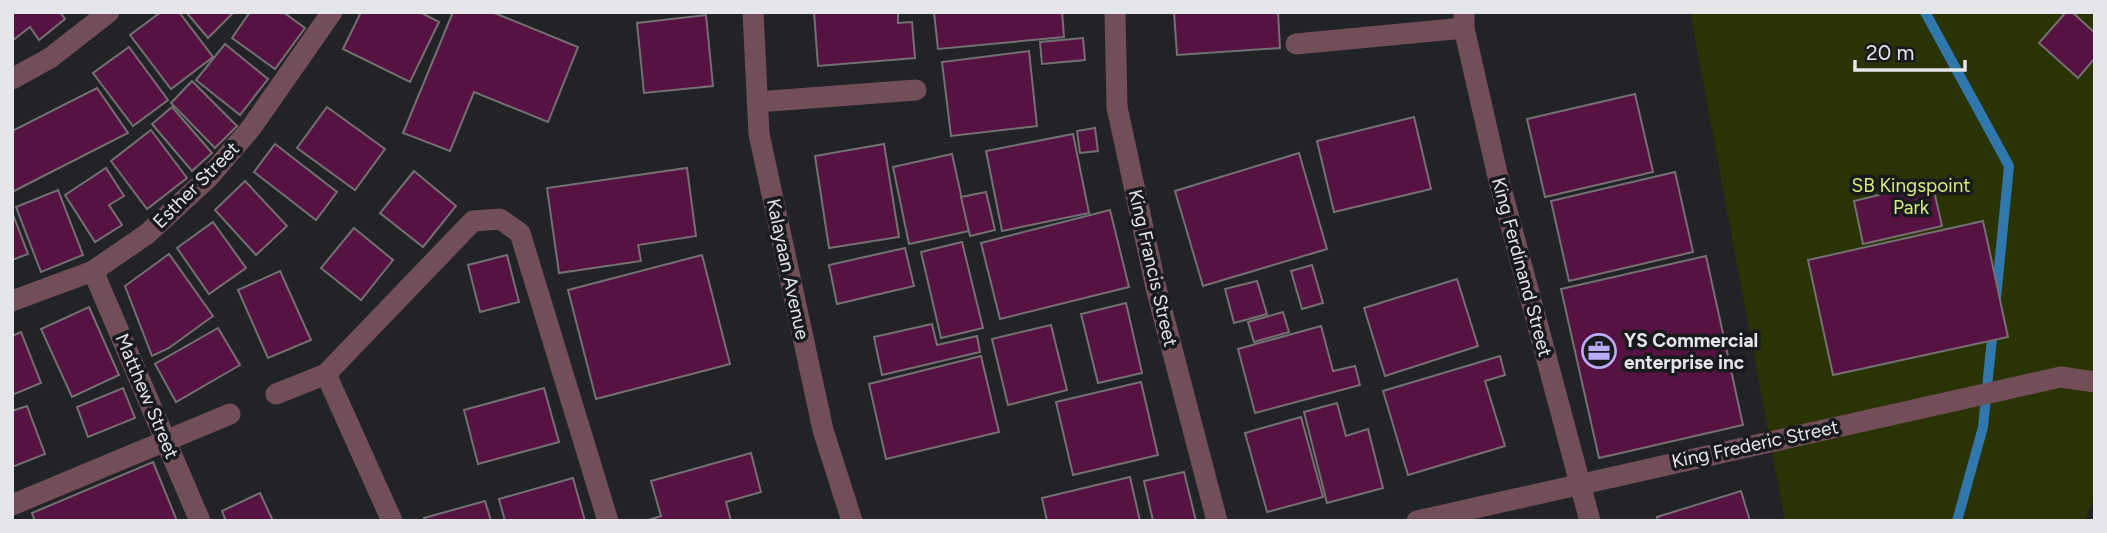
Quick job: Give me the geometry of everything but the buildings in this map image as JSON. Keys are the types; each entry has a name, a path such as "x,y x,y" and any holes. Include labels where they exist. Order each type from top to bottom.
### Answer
{"street":[{"path":"12,79 50,58 109,12"},
{"name":"Esther Street","path":"12,301 93,271 147,234 209,177 251,128 332,12"},
{"name":"Kalayaan Avenue","path":"753,12 759,134 823,430 852,521"},
{"name":"King Francis Street","path":"1115,12 1117,107 1156,288 1217,521"},
{"path":"1296,44 1464,20"},
{"name":"King Ferdinand Street","path":"1464,20 1498,177 1590,521"},
{"path":"757,102 916,90"},
{"path":"276,394 326,374 473,221 500,219 520,233 608,521"},
{"name":"Matthew Street","path":"93,271 200,521"},
{"path":"326,374 392,521"},
{"name":"King Frederic Street","path":"1417,521 2062,377 2095,382"},
{"path":"12,505 230,414"}],"green space":[{"name":"SB Kingspoint Park","path":"1690,12 2095,12 2095,496 2085,521 1785,521"}],"waterway":[{"path":"1925,12 2009,166 1996,298"},
{"path":"1957,521 1983,427 1993,328"}],"place":[{"name":"YS Commercial enterprise inc","path":"1599,351"}]}
